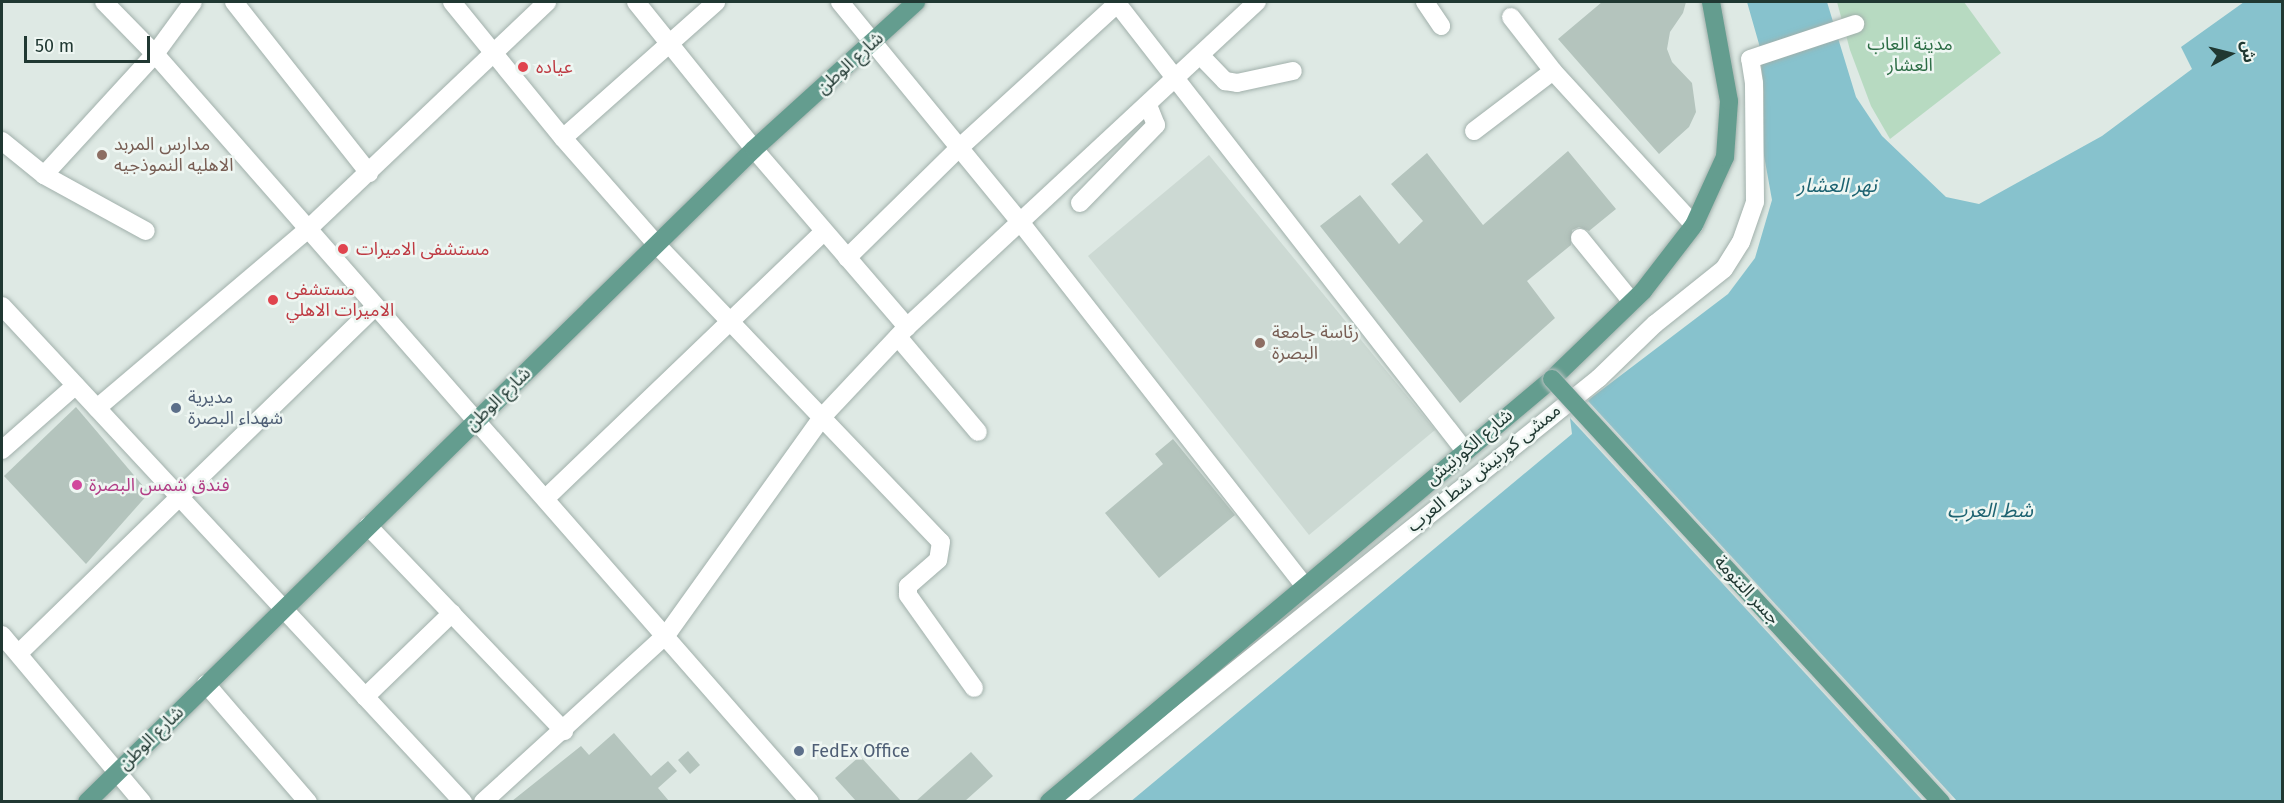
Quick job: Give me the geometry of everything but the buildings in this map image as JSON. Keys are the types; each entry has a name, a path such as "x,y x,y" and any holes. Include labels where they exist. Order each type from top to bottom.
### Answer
{"main road":[{"name":"شارع الوطن","path":"87,801 754,149 916,2"},
{"name":"شارع الكورنيش","path":"1049,801 1552,379 1632,302 1694,225 1721,168 1730,130 1725,66 1711,2"},
{"name":"جسر التنومة","path":"1552,379 1941,801"}],"street":[{"path":"104,2 155,54 374,308 667,634 810,801"},
{"path":"44,175 155,54 193,2"},
{"path":"234,2 369,173"},
{"path":"452,2 563,138 656,244 823,416 941,542 938,560 908,586 908,595 974,688"},
{"path":"97,408 308,229 547,2"},
{"path":"636,2 754,149 847,258 978,432"},
{"path":"563,138 668,41 716,2"},
{"path":"840,2 957,149 1021,224 1304,585"},
{"path":"847,258 957,149 1117,2 1465,451"},
{"path":"483,801 564,731 667,634 823,416 903,332 1257,2"},
{"path":"1425,2 1441,26"},
{"path":"1511,17 1553,71 1694,225"},
{"name":"ممشى كورنيش شط العرب","path":"1072,801 1599,378 1655,324 1724,269 1741,242 1755,202 1754,83 1750,59 1855,24"},
{"path":"1201,56 1225,81 1237,83 1293,71"},
{"path":"1474,131 1553,71"},
{"path":"1080,202 1156,125 1148,105"},
{"path":"2,141 44,175 146,231"},
{"path":"546,498 732,322 824,231"},
{"path":"1580,238 1632,302"},
{"path":"2,306 463,801"},
{"path":"19,654 181,499 374,308"},
{"path":"2,450 76,385"},
{"path":"368,526 564,731"},
{"path":"365,697 452,614"},
{"path":"2,635 142,801"},
{"path":"206,684 308,801"}],"shaded area":[{"name":"رئاسة جامعة البصرة","path":"1209,155 1435,430 1309,535 1088,256"}],"green space":[{"name":"مدينة العاب العشار","path":"1837,2 1964,2 2001,53 1890,139 1871,106 1850,50"}],"water":[{"name":"شط العرب","path":"1747,2 1827,2 1856,97 1882,136 1946,197 1979,204 2102,136 2192,69 2181,47 2244,2 2282,2 2282,801 1130,802 1572,434 1570,418 1591,398 1728,294 1755,258 1772,200 1763,150 1764,91 1759,44"}],"pier":[{"path":"1588,401 1957,801 1923,801 1570,418"}],"place":[{"name":"عياده","path":"523,67"},
{"name":"مدارس المربد الاهليه النموذجيه","path":"102,155"},
{"name":"مستشفى الاميرات","path":"343,249"},
{"name":"مستشفى الاميرات الاهلي","path":"273,300"},
{"name":"رئاسة جامعة البصرة","path":"1260,343"},
{"name":"مديرية شهداء البصرة","path":"176,408"},
{"name":"فندق شمس البصرة","path":"77,485"},
{"name":"FedEx Office","path":"799,751"}],"water label":[{"name":"نهر العشار","path":"1837,185"}]}
